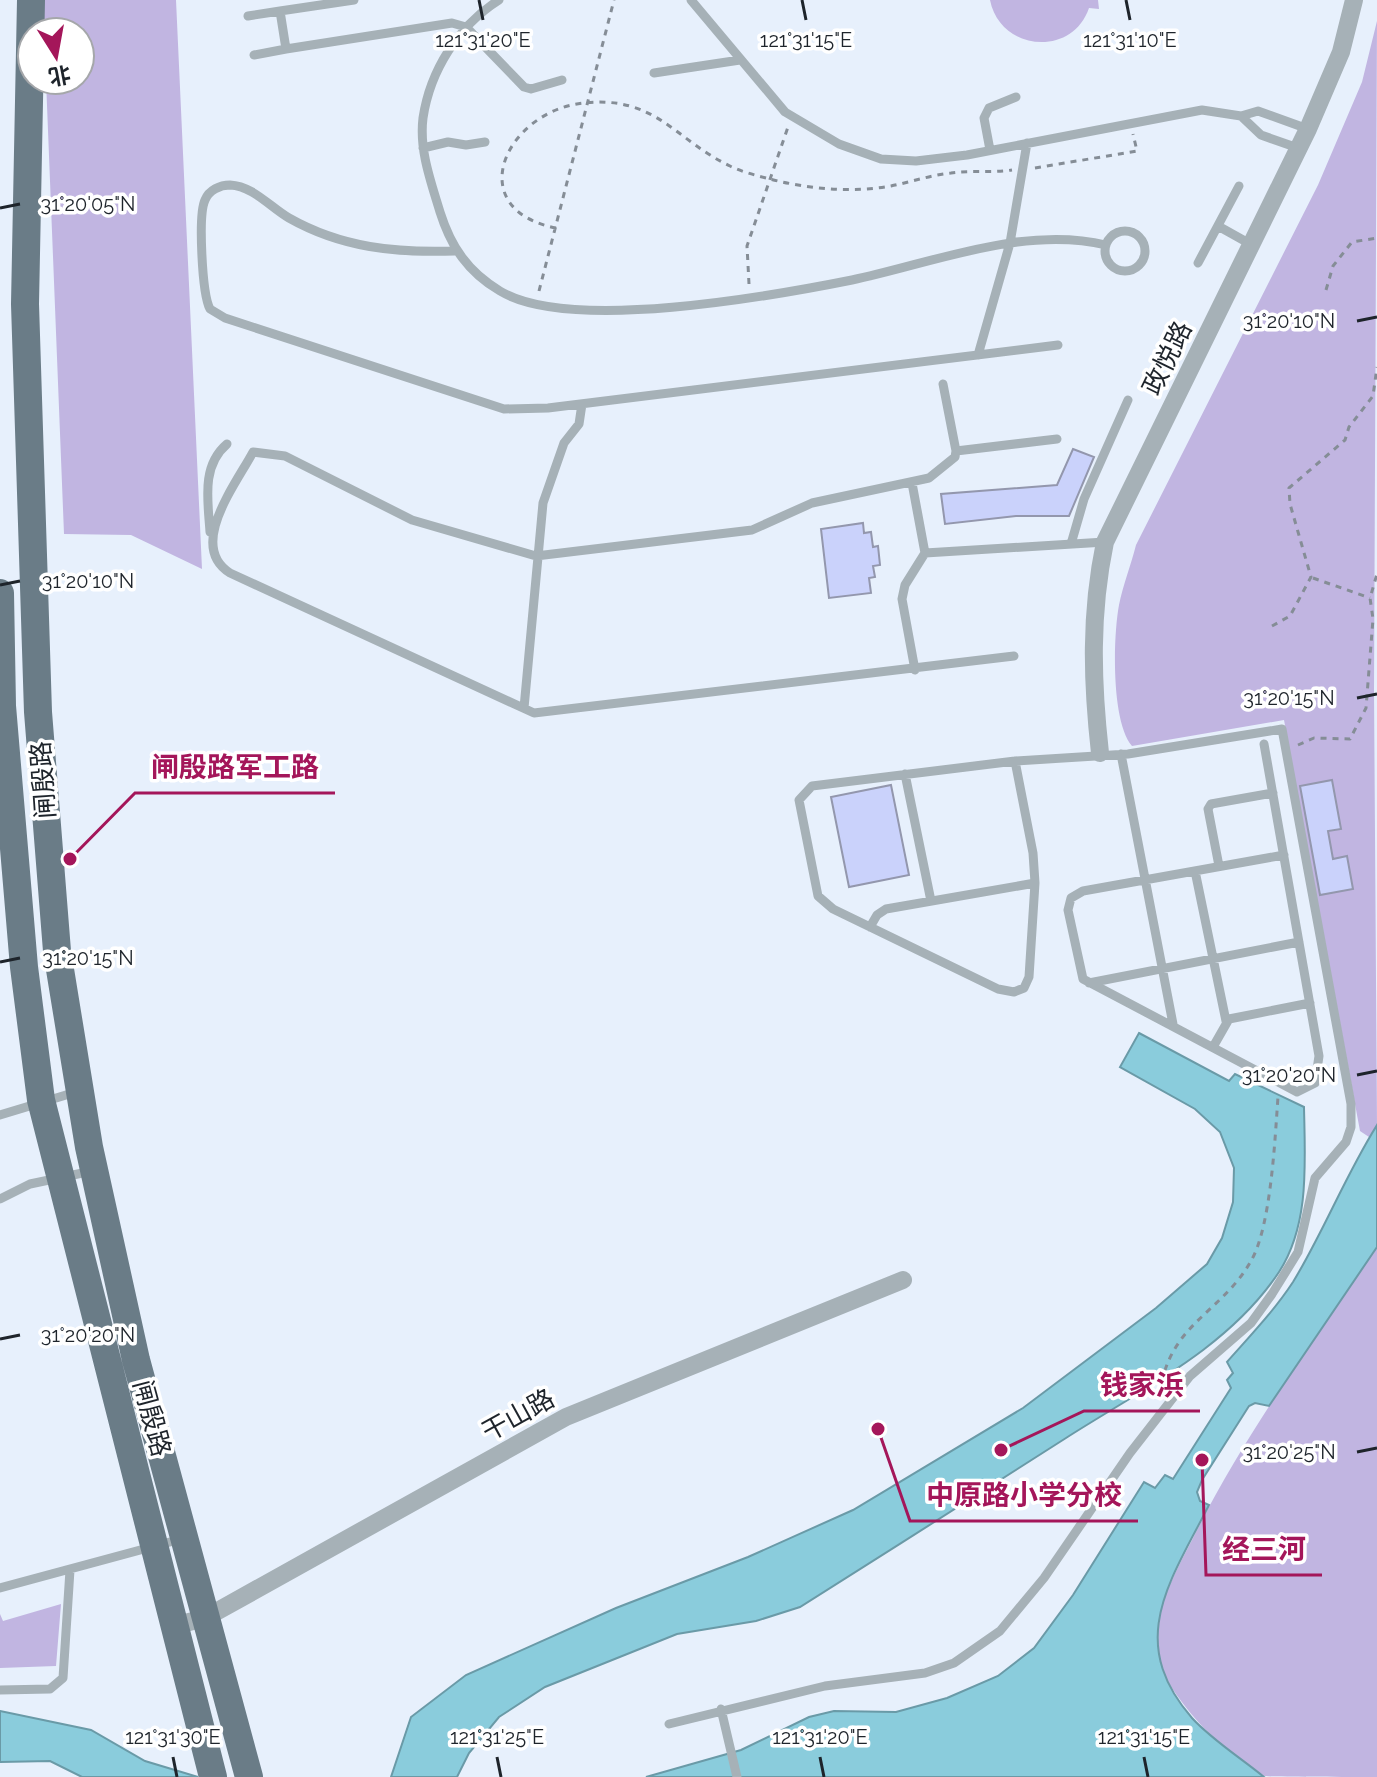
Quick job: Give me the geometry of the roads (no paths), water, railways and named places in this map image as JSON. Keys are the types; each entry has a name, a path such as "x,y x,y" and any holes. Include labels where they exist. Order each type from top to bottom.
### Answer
{"main road":[{"name":"闸殷路","path":"31,0 25,304 38,712 56,936 94,1171 136,1360 249,1777"},
{"name":"闸殷路","path":"0,593 3,759 41,1100 58,1177 212,1775"}],"street":[{"name":"政悦路","path":"1100,753 1092,655 1094,595 1105,542 1308,129 1341,52 1354,0"},
{"name":"干山路","path":"173,1626 205,1618 566,1417 903,1280"}],"lane":[{"path":"248,16 354,0"},
{"path":"499,0 466,27 442,60 426,103 421,133 447,235 455,251 502,293 536,304 567,309 609,308 751,296 851,280 1010,243 1059,238 1106,245"},
{"path":"691,0 740,60 792,116 839,144 881,159 916,161 990,150 1202,110 1241,116 1258,111 1308,129"},
{"path":"280,11 286,49"},
{"path":"254,55 452,23 466,27 524,87 531,89 562,80"},
{"path":"654,73 740,60"},
{"path":"990,150 984,118 989,108 1016,97"},
{"path":"1241,116 1261,135 1298,148"},
{"path":"423,148 448,142 466,145 485,142"},
{"path":"978,355 1010,243 1027,143"},
{"path":"455,251 408,253 368,249 289,218 241,187 219,186 210,192 202,209 206,301 210,309 225,318 504,409 582,404 1058,345"},
{"path":"1198,263 1239,186"},
{"path":"1218,226 1252,245"},
{"path":"1121,231 1133,232 1145,245 1143,261 1135,269 1120,270 1106,257 1106,245 1121,231"},
{"path":"211,547 215,525 253,452 285,456 412,520 536,556 752,530 812,503 912,483 939,473 955,457 956,451 943,384"},
{"path":"1071,544 1084,499 1128,400"},
{"path":"524,708 536,556 548,485 564,443 579,424 582,404"},
{"path":"956,451 1057,439"},
{"path":"227,444 213,460 209,473 211,547 218,566 541,714 1014,656"},
{"path":"912,483 925,553 905,585 902,599 915,670"},
{"path":"925,553 1105,542"},
{"path":"669,1724 825,1686 925,1673 954,1663 1000,1631 1044,1578 1201,1363 1251,1323 1272,1294 1298,1252 1315,1178 1346,1142 1351,1127 1351,1104 1282,729 1121,754 1015,761 812,786 799,800 818,896 833,909 998,989 1014,992 1024,988 1029,977 1035,883 1033,853 1015,761"},
{"path":"1264,744 1284,855 1319,1056 1315,1083 1297,1092 1083,979 1068,910 1071,898 1083,891 1284,855"},
{"path":"1121,754 1173,1024"},
{"path":"905,774 931,901"},
{"path":"1219,866 1208,809 1211,804 1273,793"},
{"path":"1195,871 1226,1021 1213,1047"},
{"path":"870,927 877,915 886,909 1035,883"},
{"path":"1089,983 1299,942"},
{"path":"1226,1021 1310,1003"},
{"path":"0,1115 41,1100 79,1091"},
{"path":"0,1199 30,1184 94,1171"},
{"path":"0,1588 153,1549 184,1538"},
{"path":"0,1690 50,1689 63,1678 70,1570"},
{"path":"721,1709 737,1777"}],"water":[{"path":"1139,1033 1229,1081 1235,1074 1304,1107 1304,1192 1296,1234 1279,1272 1235,1323 1209,1346 1152,1385 800,1607 756,1621 677,1634 545,1687 499,1717 469,1753 457,1777 391,1777 411,1717 466,1675 616,1608 748,1557 853,1510 1023,1408 1156,1308 1207,1264 1222,1238 1233,1202 1234,1168 1220,1132 1195,1109 1120,1067"},
{"path":"1377,1125 1377,1247 1269,1406 1255,1403 1249,1406 1202,1480 1197,1492 1200,1501 1209,1505 1180,1560 1161,1612 1158,1637 1161,1663 1172,1690 1200,1726 1264,1777 646,1777 741,1750 809,1717 834,1711 896,1712 947,1698 998,1676 1034,1648 1073,1595 1144,1482 1155,1488 1165,1475 1173,1479 1231,1388 1227,1380 1233,1373 1227,1362 1293,1282"},
{"path":"0,1711 91,1730 145,1761 198,1777 82,1777 50,1761 0,1762"}],"place":[{"name":"闸殷路军工路","path":"70,859"},
{"name":"中原路小学分校","path":"878,1429"},
{"name":"钱家浜","path":"1001,1450"},
{"name":"经三河","path":"1202,1460"}]}
